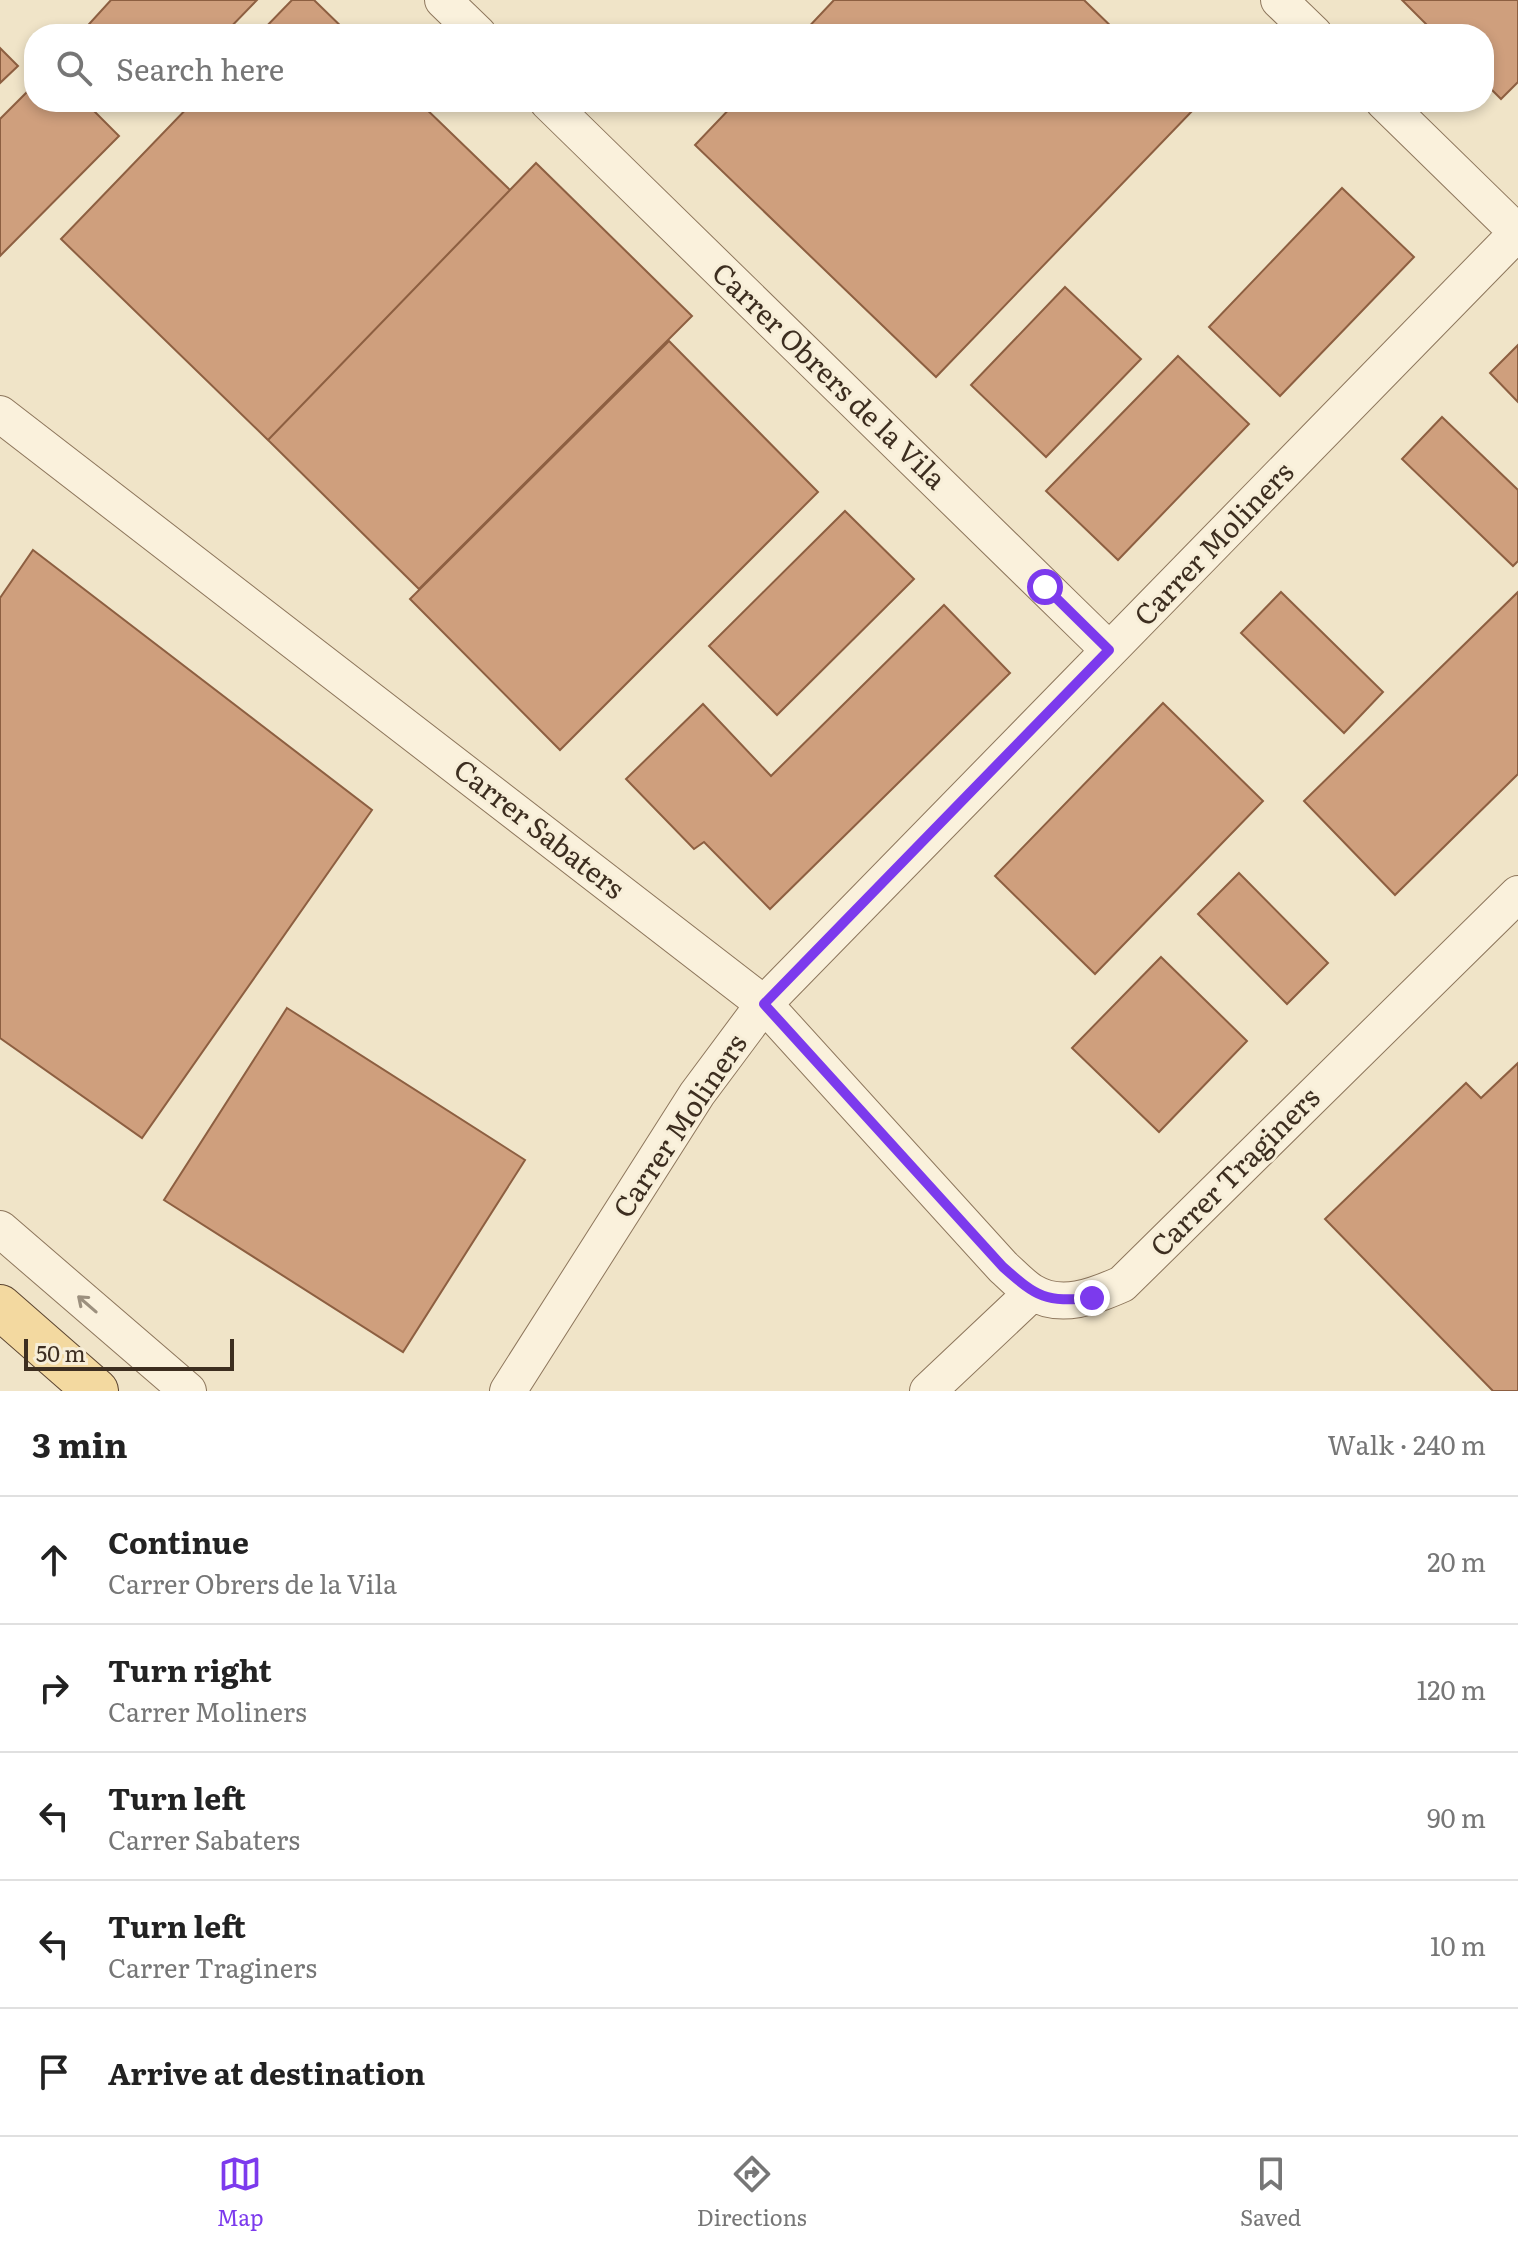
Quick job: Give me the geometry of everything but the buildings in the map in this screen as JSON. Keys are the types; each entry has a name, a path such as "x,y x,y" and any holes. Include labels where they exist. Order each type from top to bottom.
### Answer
{"main road":[{"path":"0,1307 96,1391"}],"street":[{"path":"443,0 468,24"},
{"path":"1279,0 1304,24"},
{"name":"Carrer Obrers de la Vila","path":"558,112 1109,650"},
{"path":"1394,112 1518,233"},
{"name":"Carrer Moliners","path":"508,1391 697,1094 764,1004 1518,233"},
{"name":"Carrer Sabaters","path":"0,414 764,1004 1003,1267 1032,1293"},
{"name":"Carrer Traginers","path":"1032,1293 1059,1301 1092,1298 1122,1284 1518,894"},
{"path":"0,1229 188,1391"},
{"path":"928,1391 1032,1293"}],"route":[{"path":"1045,587 1109,650 764,1004 1003,1267 1032,1293 1059,1301 1092,1298"}]}
